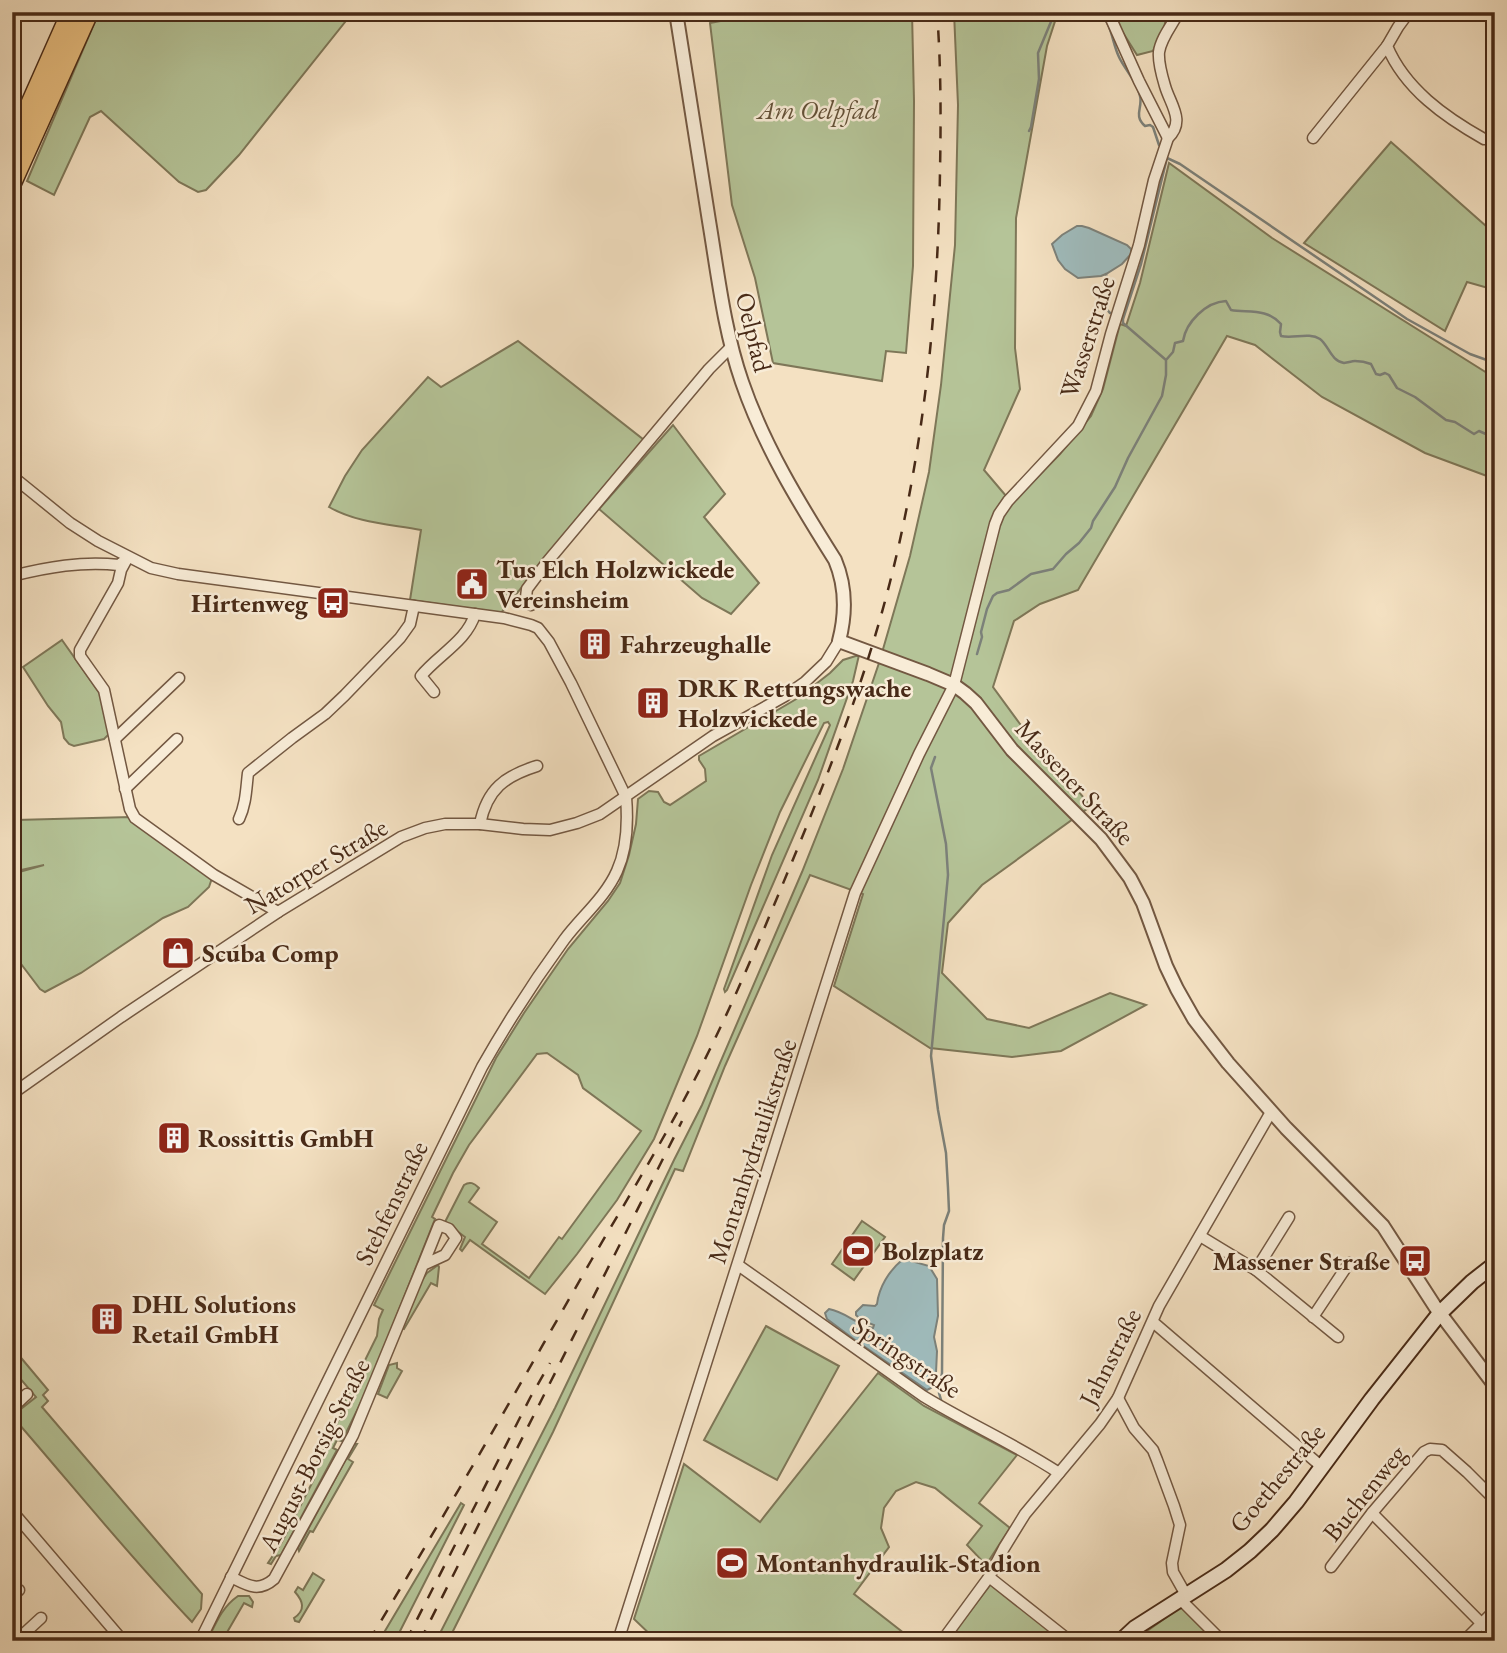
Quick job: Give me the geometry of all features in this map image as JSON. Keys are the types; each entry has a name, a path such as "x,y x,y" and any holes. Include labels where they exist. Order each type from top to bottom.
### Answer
{"highway":[{"path":"12,145 71,12"},
{"path":"12,183 89,12"}],"main road":[{"name":"Goethestraße","path":"1121,1641 1135,1628 1226,1570 1272,1530 1440,1313 1495,1264"}],"street":[{"name":"Oelpfad","path":"676,12 716,267 732,346 741,380 763,435 839,571 845,613 839,641"},
{"path":"1108,12 1139,81 1170,135"},
{"path":"1170,135 1177,120 1165,86 1159,50 1179,12"},
{"path":"1313,138 1387,46 1409,12"},
{"path":"1387,46 1393,60 1410,84 1454,122 1484,139"},
{"name":"Wasserstraße","path":"954,685 999,514 1078,426 1096,391 1139,245 1154,180 1170,135"},
{"path":"531,605 526,597 527,589 548,561 709,369 732,346"},
{"path":"12,476 70,523 150,568 504,618 531,625 544,634 626,797"},
{"path":"12,576 67,564 88,562 119,565 128,557"},
{"path":"128,557 118,583 80,650 80,656 104,690 130,809 135,818 214,875 278,912"},
{"path":"239,819 244,808 248,773 325,714 345,695 400,638 410,624 414,606"},
{"path":"435,692 421,676 464,634 472,624 475,614"},
{"name":"Massener Straße","path":"839,641 954,685 976,703 1012,750 1093,830 1130,878 1143,903 1166,966 1194,1019 1271,1112 1383,1226 1440,1313 1495,1386"},
{"name":"Natorper Straße","path":"12,1094 278,912 401,837 445,824 550,830 600,814 713,736 806,682 826,662 839,641"},
{"path":"115,739 179,678"},
{"name":"Montanhydraulikstraße","path":"618,1641 855,892 954,685"},
{"path":"125,789 177,739"},
{"path":"480,824 490,795 501,783 537,765"},
{"name":"Stehfenstraße","path":"200,1641 482,1067 506,1024 566,937 601,897 617,871 624,846 628,813 626,797"},
{"name":"Jahnstraße","path":"942,1641 989,1577 1014,1531 1118,1398 1159,1306 1271,1112"},
{"path":"1256,1270 1290,1217"},
{"path":"1200,1236 1256,1270 1338,1337"},
{"path":"1313,1317 1349,1263"},
{"name":"August-Borsig-Straße","path":"231,1577 260,1587 274,1579 353,1435 423,1265"},
{"name":"Springstraße","path":"738,1265 923,1396 1034,1456 1059,1473"},
{"path":"1153,1322 1322,1467"},
{"path":"12,1408 27,1394"},
{"path":"1118,1398 1134,1428 1153,1450 1174,1506 1180,1525 1172,1563 1183,1597 1222,1641"},
{"name":"Buchenweg","path":"1331,1567 1424,1452 1430,1449 1441,1450 1495,1500"},
{"path":"12,1511 123,1641"},
{"path":"1373,1513 1495,1637"},
{"path":"989,1577 1070,1641"},
{"path":"1464,1641 1495,1610"},
{"path":"16,1641 41,1618"}],"green space":[{"path":"99,12 353,12 239,155 206,190 198,192 179,182 101,111 90,117 54,195 27,181"},
{"name":"Am Oelpfad","path":"742,12 912,12 913,266 906,353 886,351 882,381 773,363 755,278 732,205 710,23 736,18"},
{"path":"954,12 1058,12 1047,46 1016,218 1015,348 1020,389 984,470 1012,503 1060,454 1091,416 1103,389 1120,324 1126,326 1140,283 1169,163 1272,238 1495,378 1495,479 1425,453 1322,397 1255,345 1227,336 1078,590 1040,604 1014,621 993,687 1020,724 1091,806 982,885 948,923 942,973 987,1019 1029,1028 1110,993 1146,1005 1061,1051 1012,1057 930,1048 834,986 863,894 810,875 725,1066 683,1171 675,1169 553,1432 448,1641 436,1641 555,1408 702,1105 802,872 843,769 879,663 910,556 929,472 941,385 955,245 958,105"},
{"path":"1110,12 1167,12 1162,40 1158,40 1153,51 1137,55"},
{"path":"1391,142 1495,234 1495,290 1467,282 1445,331 1304,243"},
{"path":"518,341 644,440 501,613 410,600 421,530 362,520 329,507 362,450 428,377 441,387"},
{"path":"673,425 725,494 704,517 759,583 731,614 702,598 599,509"},
{"path":"62,640 100,694 109,734 104,739 74,746 69,744 64,738 61,722 23,667"},
{"path":"859,655 853,681 818,780 727,990 725,992 724,989 772,855 830,725 828,722 824,723 780,812 697,1036 654,1139 617,1200 545,1294 470,1240 462,1251 460,1249 465,1237 445,1222 464,1185 475,1185 479,1188 469,1202 497,1222 482,1244 529,1278 559,1237 562,1239 641,1131 583,1088 578,1075 547,1053 537,1054 469,1145 453,1173 432,1217 435,1219 368,1388 342,1441 337,1440 333,1448 337,1450 281,1555 276,1556 271,1564 268,1563 282,1542 314,1479 305,1473 308,1467 314,1469 377,1336 383,1310 374,1305 496,1058 568,949 620,883 636,824 638,799 649,791 658,792 664,802 670,805 706,781 705,769 699,756 798,698 843,660"},
{"path":"131,817 212,878 209,887 188,907 163,918 81,973 45,992 12,952 12,874 44,865 12,872 12,819"},
{"path":"1495,1178 1495,1250 1490,1254 1486,1226"},
{"name":"Bolzplatz","path":"862,1221 885,1237 854,1280 832,1264"},
{"path":"438,1265 437,1286 431,1283 404,1329 402,1328 422,1280"},
{"path":"766,1326 839,1366 777,1480 704,1440"},
{"path":"12,1347 48,1390 43,1395 48,1401 42,1407 202,1594 201,1609 192,1622 12,1416 36,1397 12,1369"},
{"path":"397,1363 397,1368 402,1371 387,1398 378,1394 389,1365"},
{"path":"878,1373 924,1406 1017,1455 979,1503 1010,1528 986,1565 967,1545 982,1526 935,1488 916,1482 896,1491 884,1508 881,1528 889,1547 854,1594 914,1641 657,1641 634,1619 684,1464 760,1522"},
{"path":"354,1444 357,1444 348,1459 353,1462 313,1532 310,1531 299,1551 298,1548"},
{"path":"461,1503 464,1505 395,1641 379,1641"},
{"path":"313,1573 324,1580 299,1622 295,1621 294,1618 302,1605 295,1592 298,1587 303,1590"},
{"path":"991,1584 1064,1641 947,1641"},
{"path":"238,1596 249,1596 253,1602 252,1607 244,1603 222,1641 207,1641 224,1610"},
{"path":"1181,1607 1215,1641 1133,1641"}],"water":[{"path":"1077,226 1089,228 1127,245 1131,254 1122,264 1106,274 1078,278 1058,260 1052,244"},
{"path":"902,1260 929,1266 937,1279 938,1316 934,1337 937,1351 936,1373 934,1384 927,1390 827,1319 825,1313 829,1309 873,1328 874,1325 861,1320 856,1312 863,1305 877,1304 885,1280"}],"waterway":[{"path":"1029,131 1039,79 1038,53 1055,12"},
{"path":"1100,12 1119,57 1134,80 1141,100 1141,122 1145,126 1153,127 1159,145"},
{"path":"1495,363 1470,354 1407,319 1180,164 1167,158 1141,264 1123,319 1123,323 1166,360 1173,352 1175,343 1183,341 1188,327 1198,314 1211,305 1226,301 1231,310 1270,315 1281,324 1281,336 1311,336 1320,339 1340,362 1359,361 1371,364 1376,374 1389,375 1397,388 1415,397 1446,420 1455,422 1474,434 1479,431 1495,438"},
{"path":"1106,274 1104,299 1110,313"},
{"path":"977,654 987,609 993,596 1009,590 1031,574 1053,569 1091,528 1162,396 1166,361"},
{"path":"935,757 931,768 946,844 948,875 931,1056 946,1153 949,1211 943,1238 942,1373 939,1393 942,1403"}],"railway":[{"path":"369,1641 696,1078 763,930 847,721 881,617 902,532 927,378 939,223 941,111 937,12"},
{"path":"420,1641 682,1121"},
{"path":"406,1641 550,1363"}],"place":[{"name":"Tus Elch Holzwickede Vereinsheim","path":"472,584"},
{"name":"Hirtenweg","path":"333,603"},
{"name":"Fahrzeughalle","path":"595,644"},
{"name":"DRK Rettungswache Holzwickede","path":"653,703"},
{"name":"Scuba Comp","path":"178,953"},
{"name":"Rossittis GmbH","path":"174,1138"},
{"name":"Bolzplatz","path":"858,1251"},
{"name":"Massener Straße","path":"1415,1261"},
{"name":"DHL Solutions Retail GmbH","path":"107,1319"},
{"name":"Montanhydraulik-Stadion","path":"732,1563"}]}
